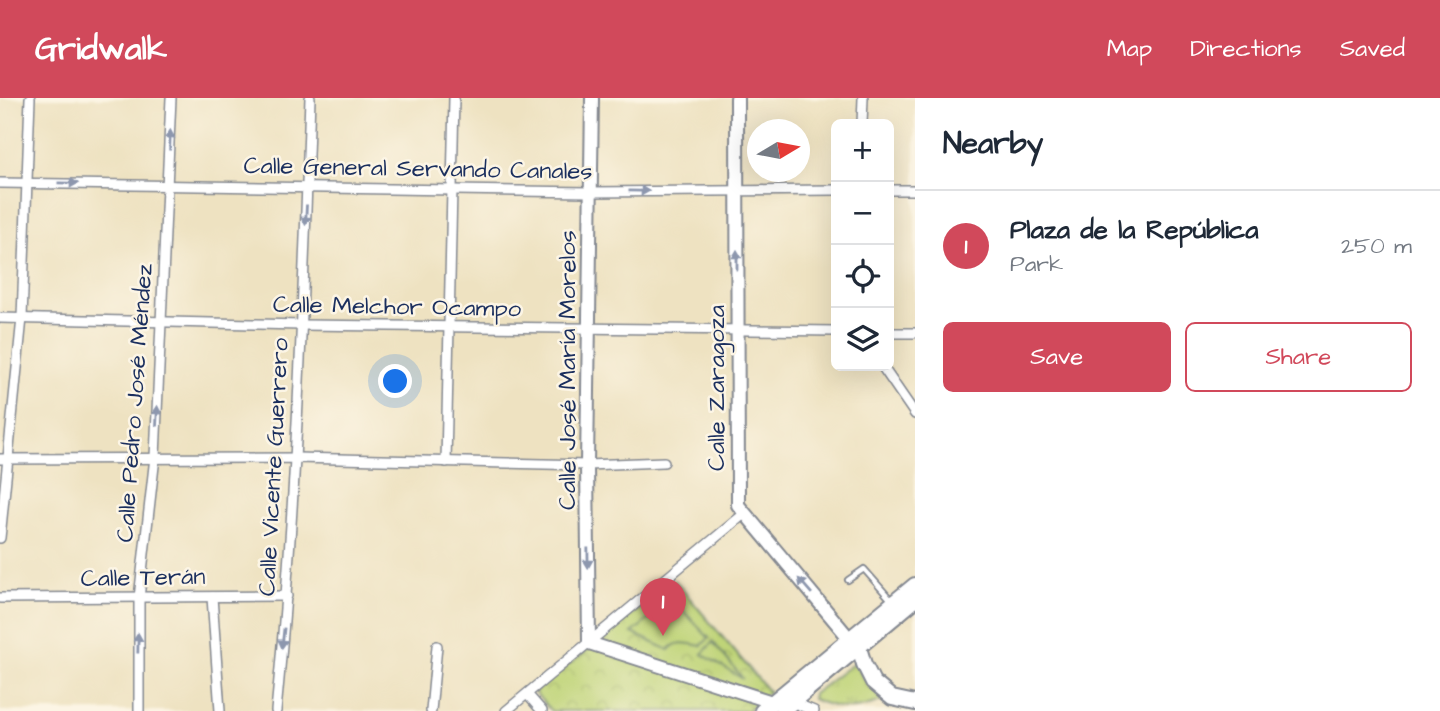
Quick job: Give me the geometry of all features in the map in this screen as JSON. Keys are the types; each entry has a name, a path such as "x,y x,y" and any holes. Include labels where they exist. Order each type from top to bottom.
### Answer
{"main road":[{"name":"Calle José María Morelos","path":"589,643 587,466 592,98"},
{"name":"Calle Zaragoza","path":"737,98 738,505 744,514"},
{"path":"744,514 854,643 873,682 892,698 915,703"},
{"path":"589,643 777,707 897,607 915,585"},
{"path":"897,607 915,600"}],"street":[{"path":"0,538 4,459 22,318 30,98"},
{"name":"Calle Pedro José Méndez","path":"139,711 139,598 155,457 171,98"},
{"name":"Calle Vicente Guerrero","path":"276,711 296,458 310,98"},
{"path":"446,462 454,98"},
{"path":"862,119 863,98"},
{"name":"Calle General Servando Canales","path":"0,183 451,191 831,190"},
{"path":"894,190 915,190"},
{"name":"Calle Melchor Ocampo","path":"0,318 300,326 831,331"},
{"path":"894,332 915,333"},
{"path":"885,371 915,414"},
{"path":"4,459 296,458 587,466 664,462"},
{"path":"506,711 744,514"},
{"name":"Calle Terán","path":"0,598 287,596"},
{"path":"212,597 220,711"},
{"path":"431,711 437,646"},
{"path":"527,694 542,711"},
{"path":"905,711 915,703"},
{"path":"777,707 814,711"}],"lane":[{"path":"848,580 864,569 897,607"}],"green space":[{"path":"675,581 769,692 747,711 551,711 534,692"},
{"path":"673,600 709,638 701,646 680,643 669,650 632,633"},
{"path":"713,642 743,679 702,654"},
{"path":"855,662 863,678 884,700 848,708 812,699 813,694"}],"place":[{"name":"Plaza de la República","path":"663,636"}]}
